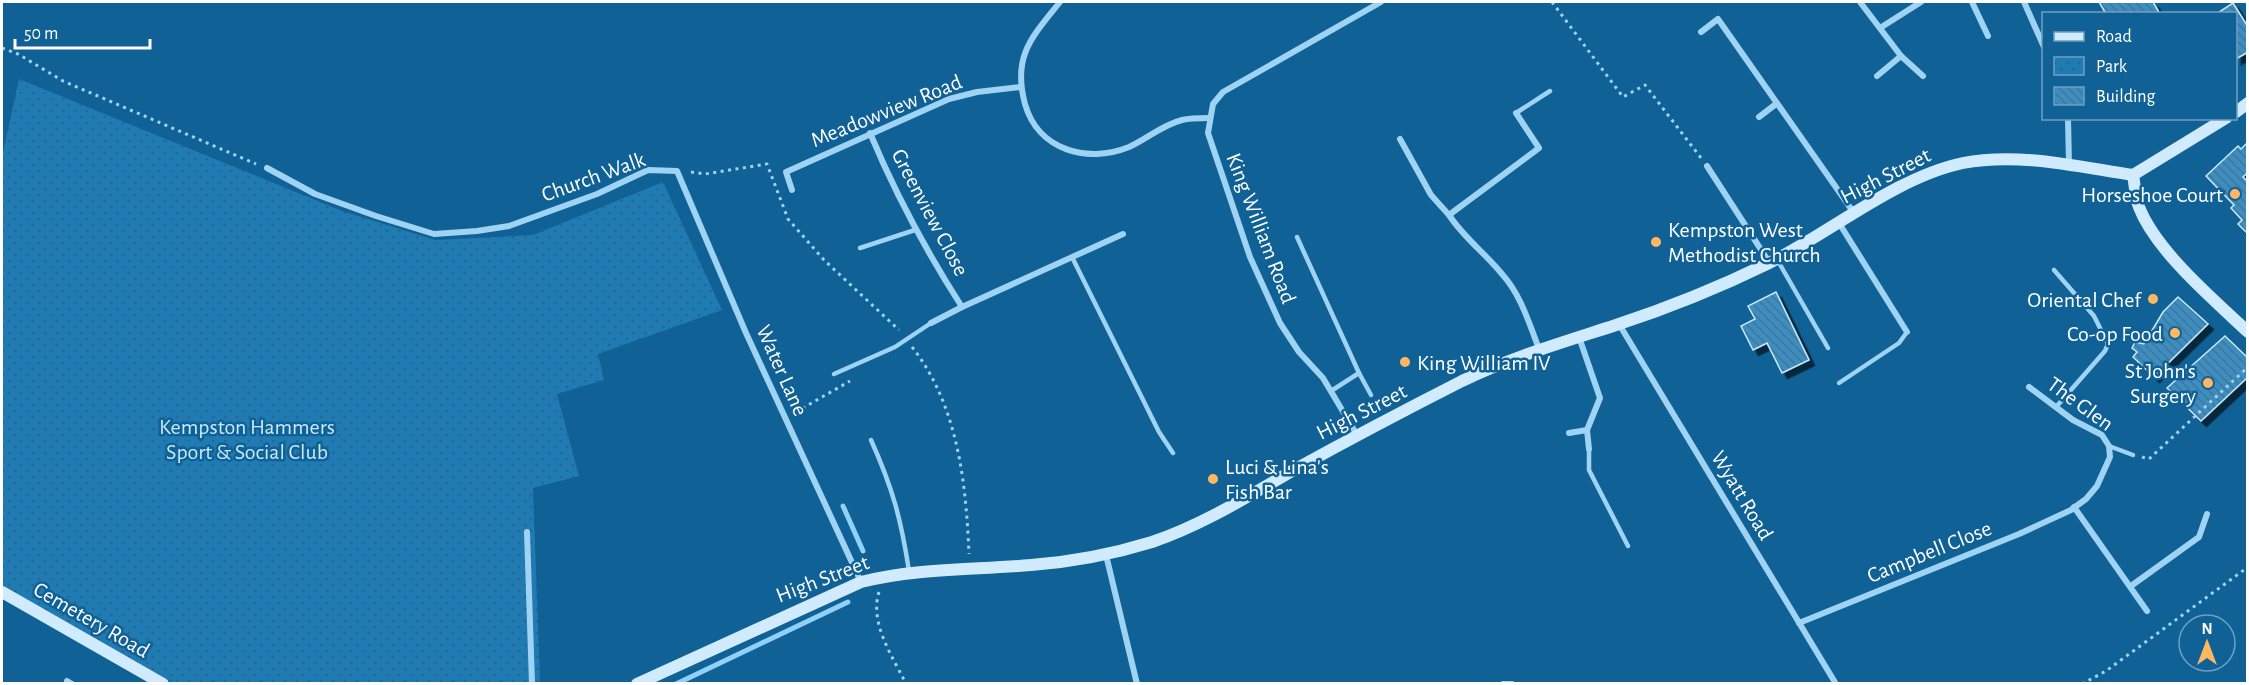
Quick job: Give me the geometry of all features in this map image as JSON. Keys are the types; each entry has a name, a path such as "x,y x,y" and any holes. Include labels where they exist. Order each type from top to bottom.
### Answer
{"main road":[{"path":"2223,120 2133,175 2138,206 2154,232 2190,278 2247,332"},
{"name":"High Street","path":"637,684 653,680 861,582 910,573 1032,565 1106,555 1193,525 1357,435 1463,381 1539,349 1619,324 1697,295 1773,261 1854,213 1934,171 1965,162 2013,159 2133,175"},
{"name":"Cemetery Road","path":"2,592 162,684"}],"street":[{"path":"1060,2 1028,42 1021,63 1021,87 1028,112 1039,133 1057,146 1078,153 1101,154 1129,146 1158,129 1183,119 1209,118 1213,104 1223,92 1381,2"},
{"path":"1860,2 1901,56 1923,76"},
{"path":"1880,28 1921,2"},
{"path":"1972,2 1988,36"},
{"path":"2024,2 2042,45"},
{"path":"1701,32 1718,19 1854,213"},
{"path":"1877,76 1901,56"},
{"name":"Meadowview Road","path":"792,190 786,172 870,133 949,99 976,92 1021,87"},
{"path":"1759,117 1776,104"},
{"path":"1449,215 1539,148 1516,113"},
{"name":"King William Road","path":"1209,118 1208,134 1211,143 1254,266 1280,323 1331,391 1357,435"},
{"path":"2068,120 2069,166"},
{"name":"Greenview Close","path":"870,133 895,193 963,308"},
{"path":"1400,140 1431,195 1449,215 1463,236 1503,274 1521,302 1539,349"},
{"path":"1707,166 1773,261"},
{"name":"Church Walk","path":"267,168 315,194 434,234 509,226 597,194 648,170 677,171"},
{"name":"Water Lane","path":"677,171 784,419 813,475 861,582"},
{"path":"1839,222 1907,332"},
{"name":"Greenview Close","path":"931,323 1123,234"},
{"name":"Wyatt Road","path":"1619,324 1836,684"},
{"path":"1579,336 1600,398 1587,430 1588,449"},
{"name":"The Glen","path":"2029,387 2056,407 2102,435 2109,446 2110,457 2097,486 2073,509"},
{"path":"1569,433 1587,430"},
{"path":"2073,509 2147,611"},
{"name":"Campbell Close","path":"1799,623 2019,534 2073,509"},
{"path":"2130,586 2199,537 2208,514"},
{"path":"527,532 532,684"},
{"path":"1106,555 1137,684"},
{"path":"1503,684 1512,684"}],"lane":[{"path":"1516,113 1550,91"},
{"path":"860,248 915,230"},
{"path":"1297,237 1371,395"},
{"path":"1072,257 1159,432 1173,453"},
{"path":"1773,261 1828,348"},
{"path":"2054,270 2094,316 2108,344 2105,351 2056,407"},
{"path":"834,374 896,347 931,323"},
{"path":"1839,383 1899,343 1907,332"},
{"path":"1331,391 1359,373"},
{"path":"871,440 897,505 910,573"},
{"path":"2109,446 2133,455"},
{"path":"1588,449 1589,470 1628,546"}],"path":[{"path":"1552,2 1623,97 1645,85 1707,166"},
{"path":"2,48 18,54 63,81 267,168"},
{"name":"Church Walk","path":"677,171 705,174 767,164 788,219 824,260 892,321 918,354 946,405 966,494 969,568"},
{"path":"2133,455 2149,459 2247,367"},
{"path":"784,419 854,379"},
{"path":"2082,684 2106,671 2247,567"},
{"path":"884,576 877,599 880,632 906,684"}],"green space":[{"name":"Kempston Hammers Sport & Social Club","path":"19,79 342,211 435,240 533,235 663,182 722,310 598,354 604,380 557,394 579,476 533,488 540,683 174,683 2,587 2,157"}],"building":[{"path":"2099,2 2153,2 2159,12 2105,12"},
{"path":"2233,3 2248,27 2248,52 2237,58 2237,12 2219,12"},
{"name":"Horseshoe Court","path":"2248,142 2248,172 2243,177 2248,182 2248,234 2238,224 2242,220 2231,208 2234,205 2206,176 2238,146 2241,149"},
{"path":"1776,292 1809,360 1782,373 1767,343 1753,350 1741,326 1755,319 1748,306"},
{"name":"Co-op Food","path":"2178,297 2208,324 2154,377 2133,357 2137,352 2132,348 2135,342 2144,344 2163,312"},
{"name":"St John's Surgery","path":"2225,336 2248,358 2248,377 2201,421 2167,388"}],"waterway":[{"path":"843,506 863,551"},
{"path":"676,684 848,602"}],"place":[{"name":"Horseshoe Court","path":"2235,194"},
{"name":"Kempston West Methodist Church","path":"1656,242"},
{"name":"Oriental Chef","path":"2153,299"},
{"name":"Co-op Food","path":"2175,333"},
{"name":"King William IV","path":"1405,362"},
{"name":"St John's Surgery","path":"2208,383"},
{"name":"Luci & Lina's Fish Bar","path":"1213,479"}]}
